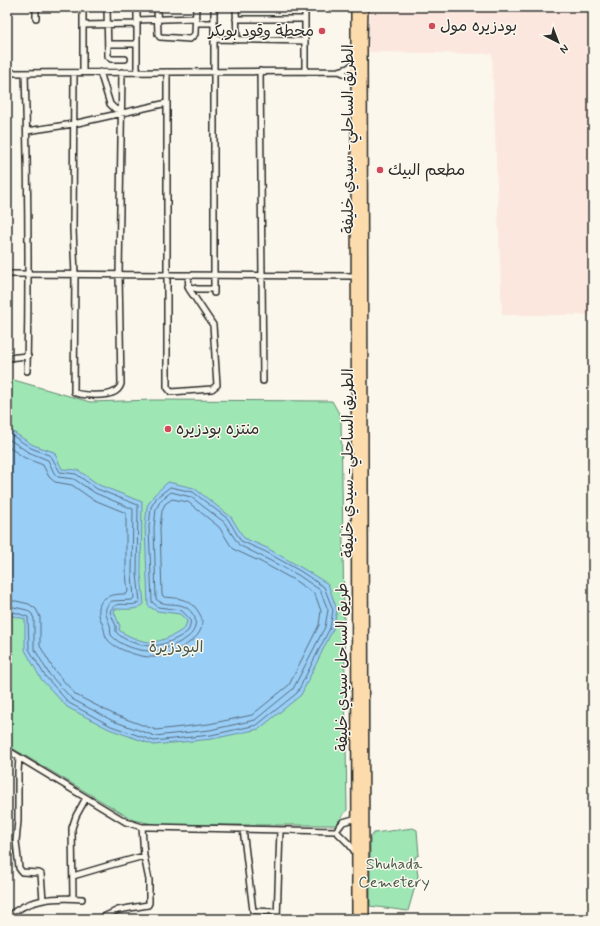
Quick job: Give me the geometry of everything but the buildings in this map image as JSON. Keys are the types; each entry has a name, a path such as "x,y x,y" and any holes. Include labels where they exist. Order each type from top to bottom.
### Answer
{"highway":[{"name":"طريق الساحل سيدي خليفة","path":"356,7 356,276 360,328 357,919"},
{"name":"الطريق الساحلي- سيدي خليفة","path":"363,7 360,328 364,919"}],"street":[{"path":"36,7 36,18"},
{"path":"83,7 83,72"},
{"path":"107,7 108,56 110,58 125,59"},
{"path":"137,7 137,72"},
{"path":"157,7 158,35 162,38 192,38 195,34 196,7"},
{"path":"188,286 197,289 214,291 214,7"},
{"path":"236,7 236,40"},
{"path":"305,7 305,71"},
{"path":"236,19 305,19"},
{"path":"83,25 108,25 158,20 214,23"},
{"path":"214,39 305,41"},
{"path":"108,44 137,44"},
{"path":"7,73 339,71 348,68 356,62"},
{"path":"260,71 263,381"},
{"path":"339,71 348,75 356,82"},
{"path":"74,72 74,392 79,395 112,394 120,388 121,384 119,275 122,72"},
{"path":"100,72 110,104 121,112"},
{"path":"167,72 167,387 171,392 212,389 217,385 213,325 188,286 188,275"},
{"path":"25,73 29,274 28,371"},
{"path":"27,131 74,124 167,102"},
{"path":"7,274 356,276"},
{"path":"7,358 28,356"},
{"path":"7,750 126,822 142,827 336,832 357,854"},
{"path":"19,757 18,821 16,840 19,868 22,872 41,874 42,900"},
{"path":"73,898 72,828 76,816 86,798"},
{"path":"336,832 343,822 357,818"},
{"path":"100,919 118,910 150,904 149,880 144,856 142,827"},
{"path":"243,829 253,911 277,912"},
{"path":"277,919 280,830"},
{"path":"73,876 144,856"},
{"path":"7,918 27,905 42,900 73,898 82,899"}],"shaded area":[{"path":"370,7 593,7 593,315 502,315 492,54 368,52"}],"green space":[{"name":"البودزيرة","path":"7,378 90,402 153,400 332,401 341,417 347,810 336,825 158,825 133,820 7,745"},
{"name":"Shuhada Cemetery","path":"413,828 417,830 419,855 415,857 418,876 408,911 370,906 370,838 374,833"}],"water":[{"path":"7,428 33,445 54,452 62,469 78,470 99,485 142,502 141,574 144,604 134,609 115,609 114,612 120,626 119,630 130,636 147,642 160,641 185,628 187,621 180,614 157,611 148,606 145,527 147,506 154,495 168,482 194,488 231,517 244,538 267,548 328,584 337,610 333,629 301,695 259,729 212,739 154,745 109,729 67,707 41,679 25,650 25,619 7,616"}],"place":[{"name":"بودزيره مول","path":"432,26"},
{"name":"محطة وقود بوبكر","path":"322,31"},
{"name":"مطعم البيك","path":"380,170"},
{"name":"منتزه بودزيره","path":"168,429"}]}
